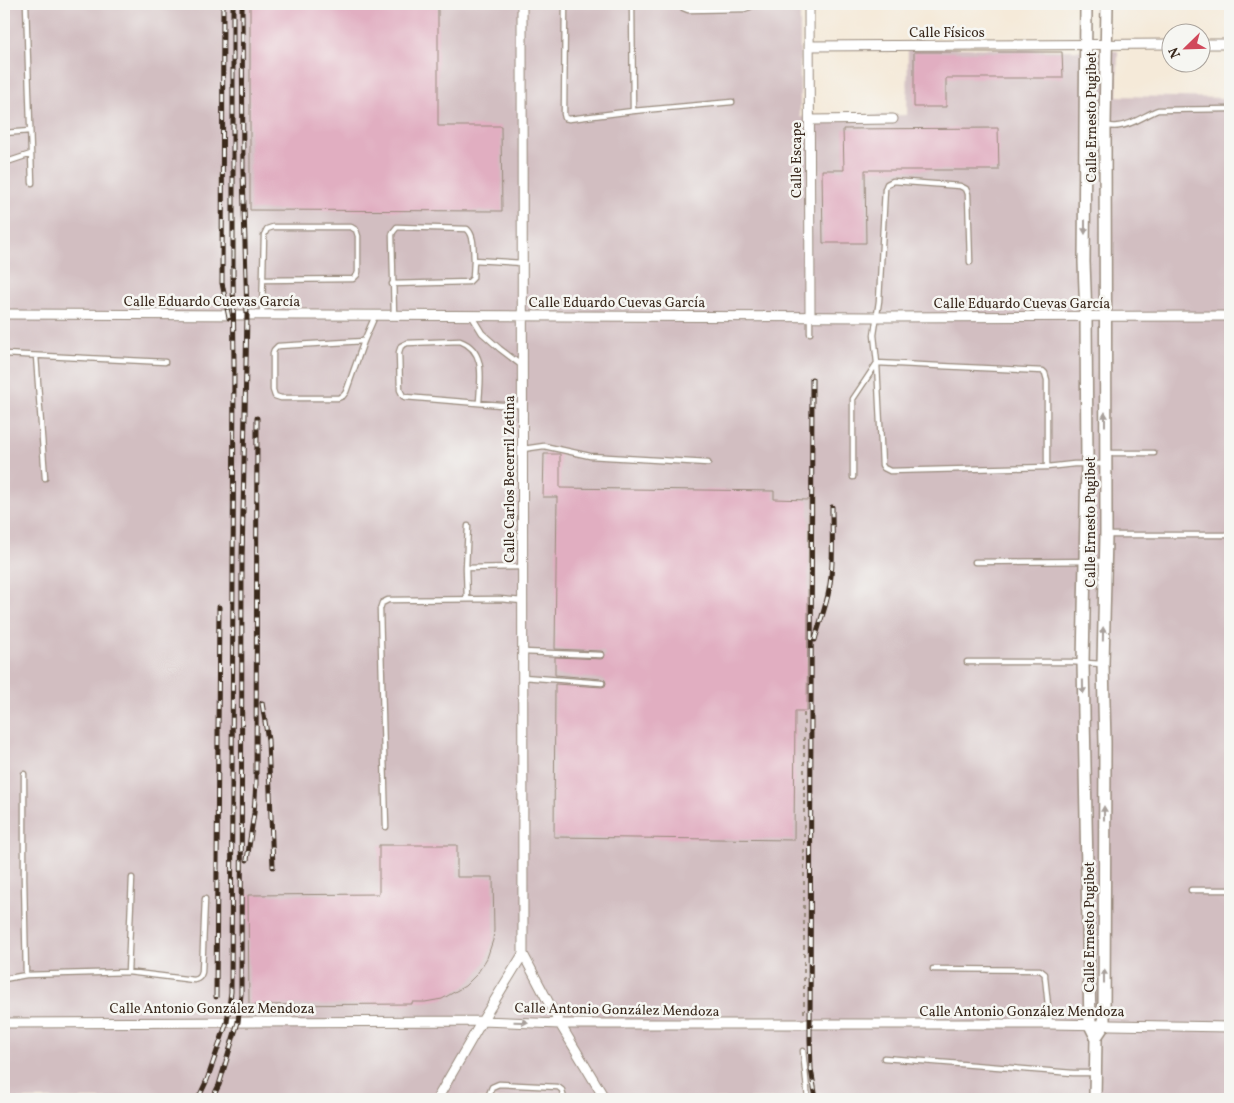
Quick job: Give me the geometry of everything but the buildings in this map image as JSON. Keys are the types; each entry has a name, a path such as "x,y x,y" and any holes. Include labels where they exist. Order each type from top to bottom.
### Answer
{"street":[{"name":"Calle Carlos Becerril Zetina","path":"522,4 523,954 560,1024 605,1099"},
{"name":"Calle Escape","path":"809,4 810,316"},
{"name":"Calle Ernesto Pugibet","path":"1086,4 1084,262 1087,464 1083,662 1090,1025 1096,1037 1095,1099"},
{"name":"Calle Ernesto Pugibet","path":"1104,1025 1105,743 1103,664 1106,535 1105,126 1107,4"},
{"name":"Calle Físicos","path":"809,46 1162,44"},
{"path":"1212,44 1230,44"},
{"path":"810,120 893,119"},
{"path":"1085,154 1105,154"},
{"path":"1085,205 1105,205"},
{"path":"1084,262 1105,263"},
{"name":"Calle Eduardo Cuevas García","path":"4,314 877,317 1230,316"},
{"path":"1084,742 1105,743"},
{"path":"437,1099 523,954"},
{"name":"Calle Antonio González Mendoza","path":"4,1023 482,1021 560,1024 1050,1024 1230,1027"},
{"path":"1096,1037 1104,1025"}],"lane":[{"path":"26,4 32,183"},
{"path":"565,4 564,114 566,118 732,102"},
{"path":"632,4 633,111"},
{"path":"681,4 683,8 688,10 744,10 750,7 751,4"},
{"path":"1105,126 1119,126 1132,123 1158,110 1230,109"},
{"path":"4,133 30,131"},
{"path":"4,163 31,154"},
{"path":"970,262 968,194 966,188 893,181 887,184 885,189 877,317 874,335 877,362 881,462 884,468 886,470 1047,467 1087,464 1105,459 1154,453"},
{"path":"262,315 264,235 265,232 270,228 351,227 356,230 358,236 358,275 353,280 263,280"},
{"path":"392,284 469,282 473,278 472,234 467,229 397,227 392,235 392,284 394,316"},
{"path":"474,260 523,262"},
{"path":"471,315 482,334 522,366"},
{"path":"364,342 278,346 273,354 273,390 275,396 281,398 338,398 343,396 375,316"},
{"path":"810,316 810,333"},
{"path":"479,403 480,364 478,356 466,343 460,341 407,343 401,346 400,390 403,396 409,398 479,403 522,405"},
{"path":"4,354 165,362"},
{"path":"36,356 45,478"},
{"path":"877,362 1043,371 1047,380 1047,467"},
{"path":"853,477 853,399 877,362"},
{"path":"523,449 544,446 590,456 708,463"},
{"path":"467,599 468,526"},
{"path":"1106,535 1230,535"},
{"path":"975,562 1105,561"},
{"path":"466,568 523,567"},
{"path":"386,827 380,606 388,600 500,599 523,601"},
{"path":"523,652 601,655"},
{"path":"967,662 1083,662 1103,664"},
{"path":"523,677 602,683"},
{"path":"24,774 26,975"},
{"path":"128,972 132,878"},
{"path":"1191,890 1230,890"},
{"path":"4,979 26,975 128,972 194,980 200,978 202,972 205,899"},
{"path":"933,969 1040,970 1045,977 1050,1024"},
{"path":"803,1051 808,1099"},
{"path":"884,1058 1073,1073 1095,1073"},
{"path":"487,1099 492,1087 499,1084 558,1087 562,1090 564,1099"}],"path":[{"path":"804,713 804,1009"}],"shaded area":[{"path":"4,4 800,4 800,117 907,115 908,47 1118,51 1117,96 1230,98 1230,1099 4,1099"}],"railway":[{"path":"223,4 222,283 229,318"},
{"path":"198,1099 207,1080 227,1022 231,992 234,365 233,4"},
{"path":"212,1099 219,1085 238,1022 241,994 242,560 247,315 243,171 242,4"},
{"path":"812,379 810,1039 811,1069 816,1099"},
{"path":"247,860 256,783 257,418"},
{"path":"815,640 831,580 832,507"},
{"path":"216,997 219,607"},
{"path":"262,703 268,740 273,867"}]}
